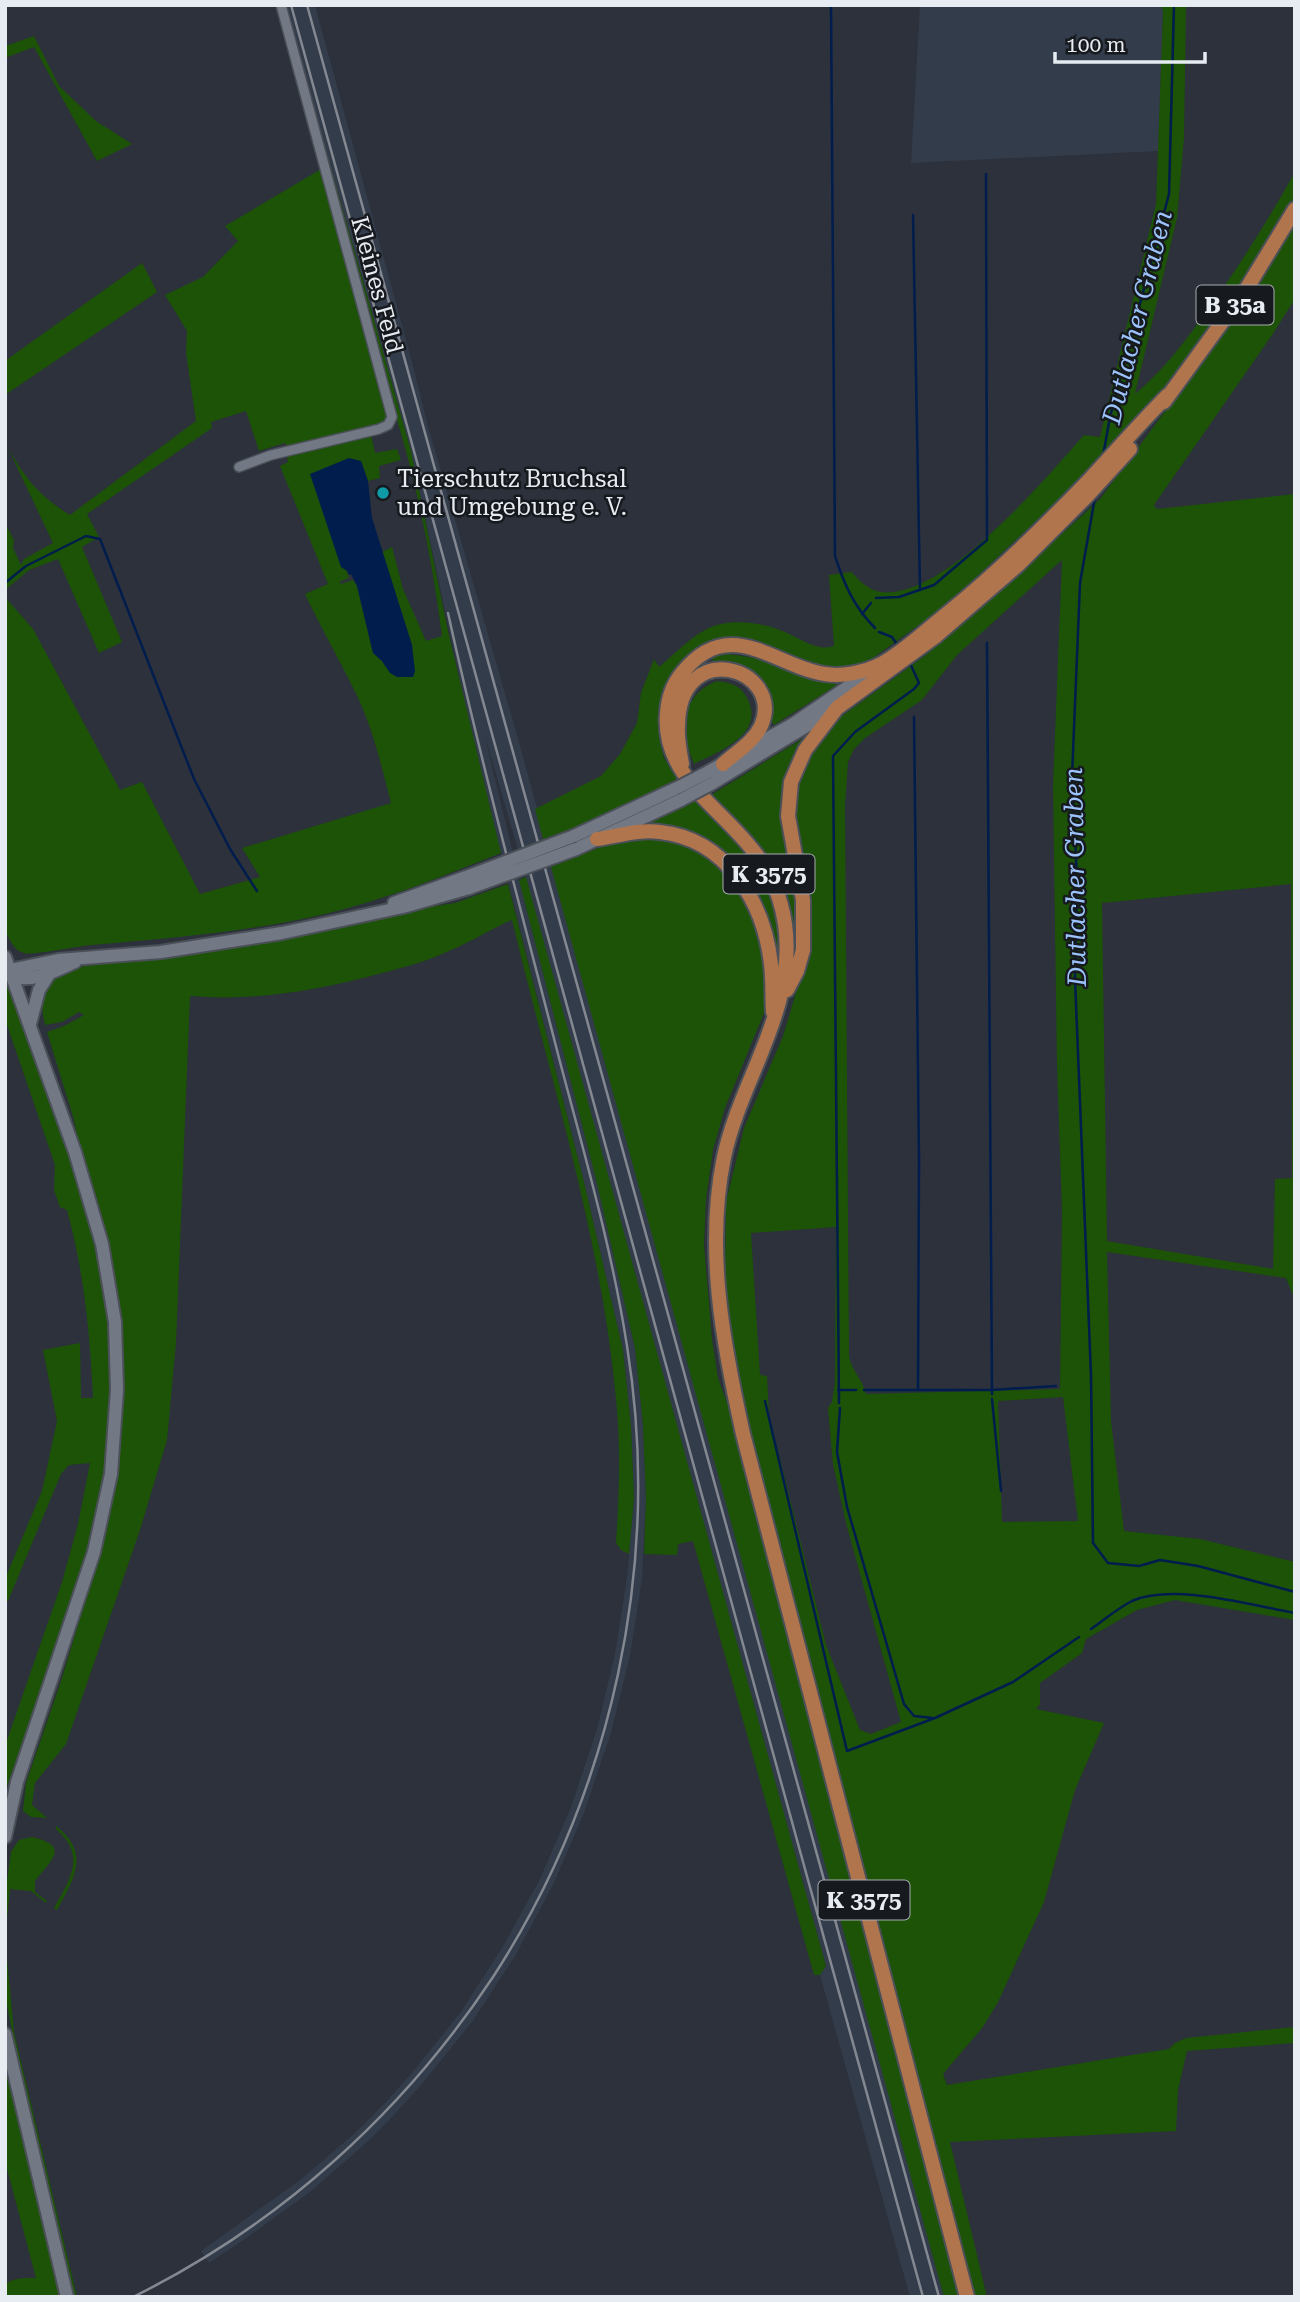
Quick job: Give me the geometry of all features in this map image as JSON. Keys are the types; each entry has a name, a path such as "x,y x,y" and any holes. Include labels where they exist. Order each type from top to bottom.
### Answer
{"main road":[{"name":"B 35a","path":"709,778 723,764 793,724 890,662 1018,565 1108,474 1140,437 1247,288 1295,209"},
{"name":"B 35a","path":"932,632 1091,478 1168,395"},
{"path":"684,772 672,754 667,740 667,708 671,693 685,670 707,652 722,647 748,646 822,674 850,673 890,662"},
{"name":"B 35a","path":"575,842 597,839 837,708 890,662"},
{"path":"684,772 677,724 686,691 701,674 723,668 744,674 762,697 764,708 764,719 754,737 723,764"},
{"path":"780,1004 797,971 803,950 803,900 788,816 791,782 805,750 837,708"},
{"name":"K 3575","path":"684,772 695,788 754,851 776,886 785,925 785,981 780,1004 733,1123 721,1177 717,1274 724,1337 748,1457 967,2297"},
{"name":"B 35a","path":"12,973 58,960 80,960 216,944 282,933 403,907 575,842 679,794"},
{"path":"597,839 659,831 677,835 707,848 731,869 749,891 764,928 772,967 774,1023"},
{"path":"5,957 75,1152 104,1256 115,1322 117,1412 111,1474 94,1552 26,1756 5,1837"},
{"name":"B 35a","path":"12,973 30,979 50,974 80,960"},
{"path":"30,1024 39,990 50,974"},
{"path":"5,2034 67,2297"}],"street":[{"name":"Kleines Feld","path":"239,467 271,455 379,429 388,425 392,416 281,5"}],"shaded area":[{"path":"285,5 315,5 428,426 519,742 944,2297 910,2297 820,1975 826,1966 484,733 596,1179 635,1348 643,1425 646,1498 642,1579 630,1656 611,1733 584,1813 553,1885 515,1956 472,2022 393,2116 310,2192 209,2263 201,2251 300,2180 382,2106 460,2013 502,1948 540,1879 571,1807 597,1729 615,1654 627,1577 634,1498 631,1426 623,1350 584,1182 475,751 411,451"},
{"path":"920,5 1161,5 1163,12 1158,151 911,163"}],"green space":[{"path":"285,5 411,451 448,631 501,853 392,895 296,920 209,934 36,953 20,952 14,947 5,929 5,597 33,629 120,790 142,782 200,894 260,877 242,848 391,803 364,712 305,594 328,584 280,466 288,462 287,456 371,434 375,453 397,449 401,460 379,466 380,478 368,481 361,461 347,571 349,578 339,582 341,584 353,580 357,586 373,653 390,673 412,645 382,552 392,547 403,589 426,641 442,636 423,522 394,410 379,427 291,449 285,443 259,451 246,411 211,422 212,428 87,514 99,537 82,547 122,642 99,653 58,559 29,570 5,590 5,523 14,540 13,548 21,565 24,559 53,543 8,448 34,486 70,515 196,421 186,353 187,331 165,295 203,277 238,241 225,226 328,165"},
{"path":"1161,5 1186,5 1184,138 1177,218 1135,394 1165,364 1200,320 1254,242 1295,172 1295,198 1240,289 1192,355 1150,404 1055,503 968,585 930,617 873,658 848,668 828,670 707,646 661,710 659,737 664,758 677,779 596,820 543,839 535,809 601,776 620,754 637,723 641,693 654,659 659,667 705,630 738,622 783,631 818,647 834,646 829,575 851,572 868,587 881,592 906,589 934,577 992,533 1084,435 1100,437 1156,204 1163,12"},
{"path":"34,36 59,86 96,121 132,144 97,161 34,47 5,58 5,46"},
{"path":"1295,222 1295,299 1154,505 1157,509 1295,494 1295,1300 1286,1278 1107,1252 1111,1421 1124,1531 1200,1539 1295,1562 1295,1620 1175,1600 1137,1610 1086,1639 1082,1653 1040,1683 1040,1704 1036,1709 1104,1723 1075,1790 1044,1902 998,2002 983,2027 943,2074 947,2085 1169,2049 1186,2038 1295,2027 1295,2043 1187,2051 1178,2090 1176,2131 950,2142 987,2297 972,2297 740,1391 725,1274 726,1202 744,1128 783,1036 801,976 794,795 806,759 835,721 926,655 1100,499 1169,406","holes":["1062,560 1053,786 1062,1211 1060,1389 866,1394 849,1356 845,805 848,762 854,749 865,738 922,700 957,655","1291,884 1292,1178 1275,1179 1273,1269 1107,1241 1102,903","836,1227 835,1382 832,1402 828,1408 833,1464 846,1523 901,1722 871,1734 860,1730 826,1645 769,1414 767,1376 760,1375 751,1233","1063,1397 1078,1521 1002,1522 998,1401"]},
{"path":"142,263 157,292 5,395 5,361"},
{"path":"728,654 762,659 810,678 834,682 837,685 774,725 771,721 768,694 757,676 739,666 712,663 713,657"},
{"path":"717,681 732,684 743,691 752,712 750,723 736,741 694,764 686,739 686,715 696,695"},
{"path":"802,739 804,741 788,772 798,899 798,949 793,960 788,908 772,868 746,832 711,795"},
{"path":"696,801 750,858 770,891 780,929 778,978 769,924 761,903 739,868 724,854 689,834 648,823"},
{"path":"660,835 705,853 745,893 765,949 767,993 764,1013 725,1108 713,1150 706,1199 704,1245 712,1339 718,1378 729,1408 960,2297 944,2297 551,867 623,838"},
{"path":"526,877 826,1966 820,1975 814,1975 693,1541 678,1544 677,1555 644,1554 646,1498 643,1425 635,1348 596,1179 519,880"},
{"path":"508,884 584,1182 623,1350 631,1426 634,1498 629,1554 621,1550 616,1543 618,1417 599,1278 573,1158 512,920 429,959 345,982 257,996 190,996 176,1343 167,1440 140,1530 66,1744 35,1783 32,1805 47,1818 31,1817 23,1811 26,1783 100,1553 116,1474 122,1423 123,1354 112,1267 74,1120 47,1032 84,1015 79,1012 62,1022 45,1025 44,992 55,979 85,966 214,951 302,936 416,909 455,903"},
{"path":"5,975 58,1120 93,1230 107,1290 113,1394 108,1468 96,1526 62,1634 5,1792 5,1746 62,1582 78,1524 90,1463 69,1465 61,1474 8,1601 5,1601 5,1579 42,1491 57,1421 43,1350 80,1343 81,1398 93,1398 88,1327 78,1257 67,1210 60,1207 54,1190 55,1165 5,1019"},
{"path":"56,1826 67,1836 76,1856 73,1877 57,1910 54,1908 70,1878 73,1858 71,1848"},
{"path":"32,1837 44,1841 51,1845 54,1855 35,1881 35,1892 47,1901 46,1903 31,1891 10,1889 5,1938 5,1895 11,1852 19,1840"},
{"path":"5,1938 14,2032 77,2297 73,2297 28,2110 5,1995"},
{"path":"5,2065 61,2297 5,2297 5,2284 16,2279 36,2278 5,2161"}],"water":[{"path":"349,458 361,461 368,481 372,518 412,645 415,671 413,677 397,677 390,673 373,653 357,586 351,574 341,567 310,474"}],"waterway":[{"path":"831,5 835,556 850,595 875,628"},
{"name":"Dutlacher Graben","path":"1103,456 1110,417 1169,194 1174,5"},
{"path":"876,598 899,597 934,585 987,540 986,174"},
{"path":"913,215 920,590"},
{"name":"Dutlacher Graben","path":"1095,497 1080,583 1072,777 1077,879 1075,979 1091,1375 1093,1543 1108,1563 1139,1566 1160,1560 1198,1566 1295,1592"},
{"path":"5,583 26,566 86,536 100,539 194,779 230,849 257,891"},
{"path":"862,614 871,603"},
{"path":"879,632 892,637 898,646"},
{"path":"987,643 992,1394"},
{"path":"839,1403 833,756 855,732 919,683 910,663"},
{"path":"914,717 919,1160 918,1390"},
{"path":"864,1390 991,1390 1056,1386"},
{"path":"838,1390 856,1390"},
{"path":"992,1399 1001,1491"},
{"path":"765,1401 847,1751 935,1718 1013,1682 1079,1637"},
{"path":"840,1408 837,1452 847,1507 904,1704 914,1716 933,1718"},
{"path":"1091,1629 1132,1601 1169,1594 1212,1597 1295,1613"}],"railway":[{"path":"291,5 923,2297"},
{"path":"307,5 939,2297"},
{"path":"133,2297 238,2236 334,2161 378,2119 458,2027 493,1977 535,1906 569,1831 597,1753 618,1674 632,1592 638,1510 636,1428 627,1346 597,1201 502,836 448,613"}],"place":[{"name":"Tierschutz Bruchsal und Umgebung e. V.","path":"383,493"}]}
